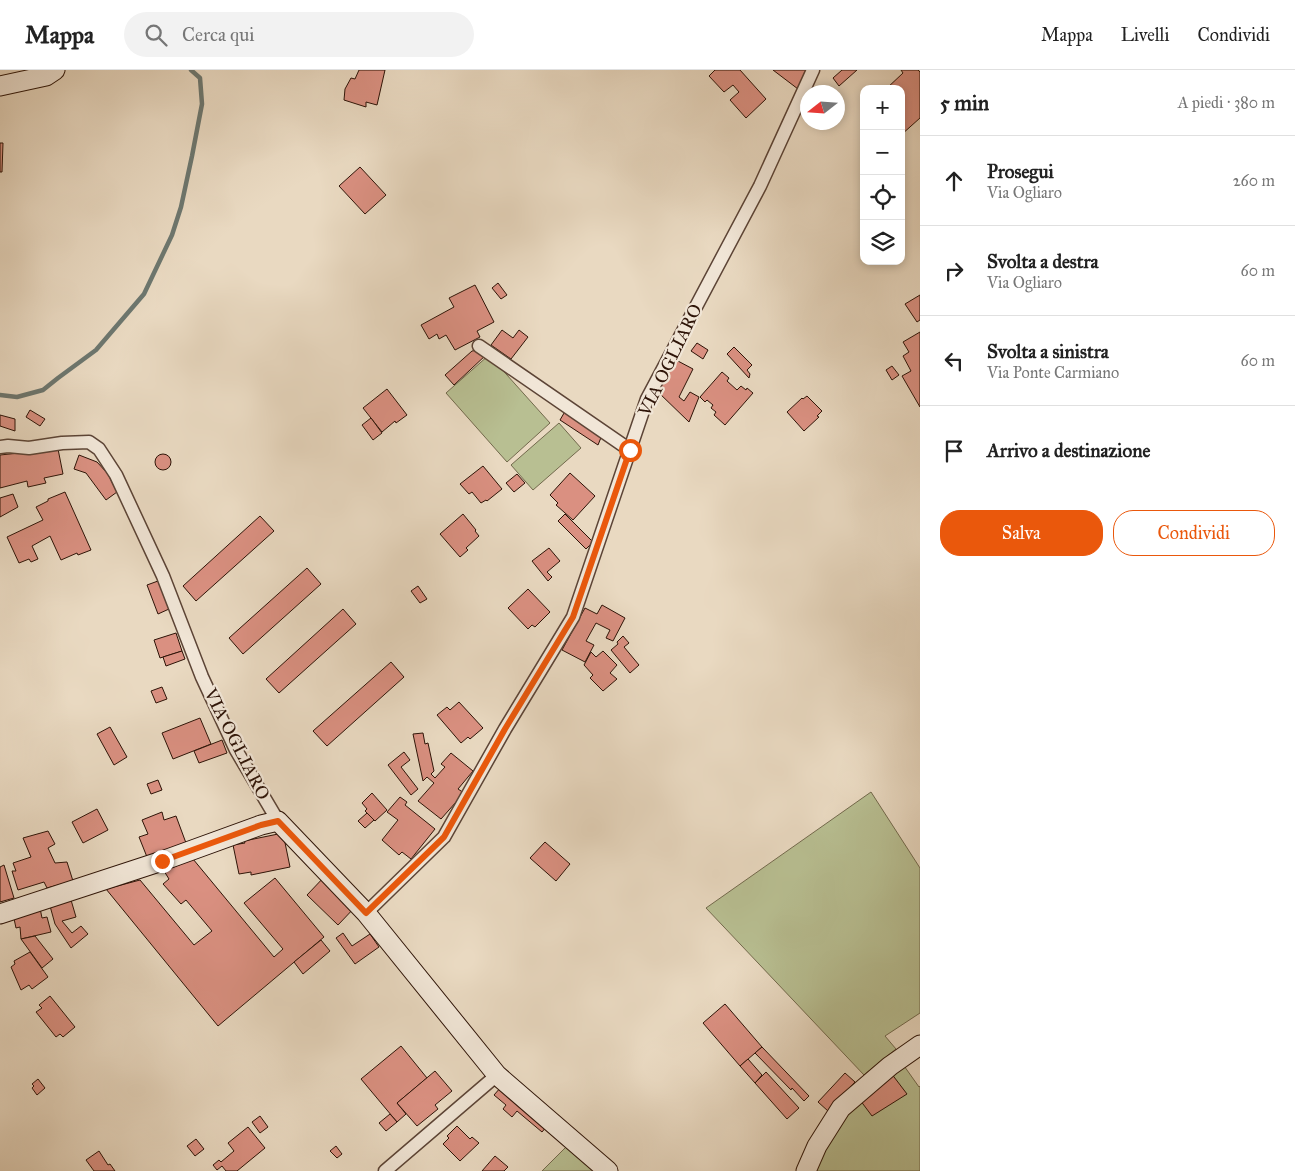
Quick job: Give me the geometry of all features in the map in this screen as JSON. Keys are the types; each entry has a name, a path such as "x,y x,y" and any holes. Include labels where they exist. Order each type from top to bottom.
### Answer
{"street":[{"name":"VIA OGLIARO","path":"0,447 29,448 62,443 90,442 99,449 116,475 163,576 202,677 269,823 366,913 444,837 505,729 573,617 647,399 760,186 813,70"},
{"path":"0,86 51,73"},
{"path":"479,346 630,450"},
{"path":"0,914 162,861 269,823"},
{"path":"366,913 497,1075 608,1171"},
{"path":"806,1171 816,1146 841,1108 890,1066 920,1045"},
{"path":"385,1171 497,1075"}],"green space":[{"path":"489,355 550,423 507,462 446,393"},
{"path":"559,423 581,448 533,490 511,465"},
{"path":"871,792 920,868 920,1013 885,1036 896,1049 864,1075 706,908"},
{"path":"902,1063 920,1086 920,1171 814,1171 832,1121"},
{"path":"571,1142 597,1171 542,1171"}],"building":[{"path":"359,70 385,70 377,105 366,102 366,107 344,100 345,89 351,78 355,79"},
{"path":"715,70 740,70 766,99 746,118 730,100 739,92 733,85 724,92 709,76"},
{"path":"773,70 807,70 798,89"},
{"path":"842,70 857,70 840,85 833,78"},
{"path":"901,70 918,70 920,72 920,118 905,131 905,85 890,85 903,73"},
{"path":"0,143 3,143 2,172 0,172"},
{"path":"360,167 386,195 365,214 339,186"},
{"path":"498,283 507,295 501,299 492,288"},
{"path":"475,285 494,322 477,331 480,337 455,350 446,335 439,339 437,334 429,339 421,325 454,307 449,298"},
{"path":"920,295 920,320 917,322 905,304"},
{"path":"502,330 513,338 519,330 528,337 511,359 491,345"},
{"path":"920,332 920,407 902,376 911,371 903,356 909,352 903,342"},
{"path":"697,343 708,350 703,359 691,351"},
{"path":"734,347 752,365 747,370 750,374 749,378 727,354"},
{"path":"479,350 487,354 454,385 445,375 472,351"},
{"path":"676,360 693,369 679,397 684,401 690,392 699,397 689,422 657,391"},
{"path":"892,366 899,375 892,380 886,370"},
{"path":"722,372 729,378 727,381 737,390 741,386 753,393 725,425 714,415 716,412 711,408 713,405 707,400 705,402 700,397"},
{"path":"387,389 407,415 396,423 395,421 382,432 363,408"},
{"path":"807,396 822,411 817,416 819,417 804,431 787,412 802,398"},
{"path":"567,408 604,430 598,445 560,420"},
{"path":"30,410 45,419 40,426 26,417"},
{"path":"0,415 15,419 15,431 0,426"},
{"path":"371,418 382,433 373,440 362,425"},
{"path":"58,449 63,474 44,478 46,483 28,487 27,481 0,488 0,455"},
{"path":"160,454 166,454 171,459 169,468 160,470 155,465 155,459"},
{"path":"79,455 97,462 108,474 117,492 106,500 86,473 74,469"},
{"path":"483,466 502,489 487,501 481,503 472,492 469,494 460,484"},
{"path":"570,473 595,496 573,520 556,505 558,503 550,495"},
{"path":"517,474 525,483 514,492 506,483"},
{"path":"65,492 91,550 78,555 77,553 61,560 50,536 32,546 38,559 31,562 29,559 19,563 7,537 43,520 36,507 48,501 48,499"},
{"path":"13,494 18,507 0,517 0,498"},
{"path":"463,514 479,536 466,548 468,550 460,557 440,534"},
{"path":"565,514 593,542 586,549 558,521"},
{"path":"260,516 274,531 196,601 183,586"},
{"path":"549,548 560,561 547,572 552,577 548,581 532,561"},
{"path":"307,568 321,584 243,654 229,638"},
{"path":"158,581 169,609 158,614 147,585"},
{"path":"418,586 427,599 420,603 411,591"},
{"path":"528,589 550,612 535,627 532,625 528,629 508,608"},
{"path":"602,605 625,618 613,641 606,638 610,630 596,623 586,641 594,645 585,662 562,650 585,608 597,614"},
{"path":"343,609 356,624 279,693 266,679"},
{"path":"176,633 182,651 160,658 154,640"},
{"path":"623,636 629,643 624,647 639,665 630,673 611,650"},
{"path":"182,651 185,659 166,666 163,657"},
{"path":"603,651 617,665 610,673 617,679 603,691 590,678 593,675 584,665 591,652 596,657"},
{"path":"391,662 404,677 327,746 313,731"},
{"path":"162,687 167,699 156,703 151,691"},
{"path":"459,702 483,728 470,739 468,737 461,743 437,715 447,707 450,710"},
{"path":"200,718 211,744 173,759 162,733"},
{"path":"110,727 127,757 114,765 97,734"},
{"path":"423,733 425,744 428,743 434,771 431,774 435,778 445,767 441,764 451,753 473,771 458,789 464,793 441,819 418,801 434,783 427,777 423,781 413,734"},
{"path":"222,740 227,753 199,763 194,751"},
{"path":"404,752 410,760 401,767 418,789 411,795 388,765"},
{"path":"158,780 162,790 151,794 147,784"},
{"path":"372,793 387,810 375,821 365,811 367,809 362,803"},
{"path":"400,797 407,802 405,805 435,829 411,859 402,852 399,855 382,840 398,820 387,812"},
{"path":"97,809 108,830 83,843 72,822"},
{"path":"162,812 164,820 176,816 186,843 147,857 139,837 148,834 142,820"},
{"path":"367,813 374,820 365,828 358,821"},
{"path":"48,831 55,844 48,848 55,863 67,862 73,881 47,888 44,882 18,890 12,871 16,871 13,863 31,857 23,838"},
{"path":"283,833 290,867 251,875 251,872 239,874 233,845"},
{"path":"545,842 570,864 556,881 530,858"},
{"path":"193,859 274,957 283,949 244,903 275,878 324,937 218,1026 106,889 140,880 194,945 212,931 186,900 181,904 163,884 169,879 164,871"},
{"path":"4,865 14,898 0,902 0,867"},
{"path":"326,875 357,905 338,925 307,895"},
{"path":"71,900 76,917 62,921 72,933 81,926 88,934 71,948 55,924 50,906"},
{"path":"40,908 42,918 47,917 51,932 21,939 20,927 16,928 13,914"},
{"path":"343,933 352,946 370,934 379,947 355,964 336,938"},
{"path":"35,936 53,959 42,968 21,939"},
{"path":"321,940 330,951 303,974 294,962"},
{"path":"30,952 48,977 32,989 29,985 21,990 11,967 15,964 14,961"},
{"path":"50,996 75,1027 63,1037 60,1034 56,1037 36,1012 42,1008 39,1005"},
{"path":"725,1004 762,1047 740,1066 703,1023"},
{"path":"401,1046 427,1078 397,1103 406,1114 397,1122 361,1079"},
{"path":"762,1047 809,1096 804,1101 755,1053"},
{"path":"748,1059 762,1075 755,1083 740,1066"},
{"path":"435,1071 452,1091 435,1105 438,1109 417,1126 397,1103"},
{"path":"766,1072 799,1108 787,1119 755,1083"},
{"path":"845,1073 855,1082 828,1111 818,1102"},
{"path":"891,1073 907,1094 872,1116 860,1100 875,1091 873,1086"},
{"path":"38,1079 45,1088 37,1095 32,1088 34,1086 32,1084"},
{"path":"501,1087 547,1126 542,1132 517,1111 512,1117 503,1109 506,1105 494,1095"},
{"path":"390,1114 397,1122 386,1131 379,1123"},
{"path":"260,1116 268,1127 260,1133 252,1122"},
{"path":"457,1126 470,1139 472,1137 479,1143 460,1161 443,1144 449,1138 447,1136"},
{"path":"248,1127 265,1148 237,1171 226,1171 222,1166 217,1170 213,1165 219,1160 221,1162 234,1151 228,1143"},
{"path":"196,1139 204,1149 195,1156 187,1146"},
{"path":"336,1146 342,1154 337,1158 330,1151"},
{"path":"99,1151 108,1165 110,1164 115,1171 94,1171 86,1160"},
{"path":"495,1156 508,1167 504,1171 482,1171"}],"waterway":[{"path":"0,395 17,397 43,390 96,350 144,294 172,235 181,207 192,156 202,104 200,78 191,70"}],"route":[{"path":"162,861 261,825 278,821 366,913 444,837 505,729 573,617 630,450"}]}
